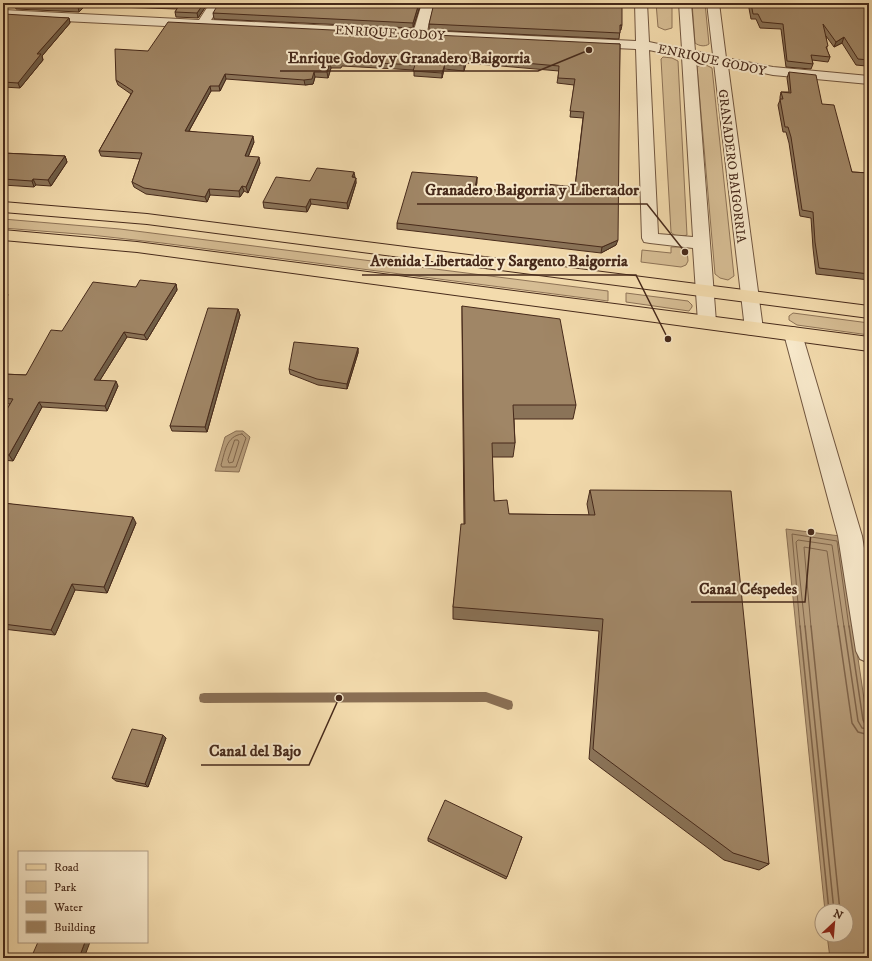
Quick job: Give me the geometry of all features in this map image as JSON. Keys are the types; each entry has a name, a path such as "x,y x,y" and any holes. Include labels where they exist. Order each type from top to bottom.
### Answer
{"main road":[{"path":"3,207 147,219 869,312"},
{"path":"3,235 83,240 137,246 869,344"}],"street":[{"path":"203,23 216,3"},
{"path":"420,33 428,3"},
{"path":"641,3 650,238 701,243"},
{"path":"685,3 707,322"},
{"name":"GRANADERO BAIGORRIA","path":"713,3 754,329"},
{"name":"ENRIQUE GODOY","path":"3,14 643,44 773,71 869,80"},
{"path":"793,334 850,536 869,651"}],"green space":[{"path":"656,3 672,3 672,28 665,30 658,27"},
{"path":"692,3 705,3 709,44 706,46 695,43"},
{"path":"663,57 672,58 678,61 687,235 683,236 676,236 671,232 661,59"},
{"path":"706,65 712,68 734,276 728,280 720,278 715,274 697,67"},
{"path":"3,219 120,229 608,291 608,301 162,243 91,235 3,228"},
{"path":"671,247 683,247 687,250 688,261 686,265 681,267 641,262 642,250 671,253"},
{"path":"626,293 688,301 692,307 689,311 626,302"},
{"path":"793,313 869,323 869,335 797,325 789,320 789,316"}],"water":[{"path":"236,431 243,431 250,437 239,472 215,471 225,437"},
{"path":"786,529 840,536 869,733 869,958 830,958 828,943 854,943 854,903 824,903"}],"building":[{"path":"81,3 78,7 14,4"},
{"path":"154,3 204,3 197,13 175,12 180,4"},
{"path":"219,3 419,3 413,23 213,13"},
{"path":"434,3 622,3 622,25 620,25 620,33 429,24"},
{"path":"751,3 869,3 869,60 858,59 844,37 836,42 823,24 828,46 826,47 830,57 811,55 813,64 787,61 783,24 762,22 758,14 753,14"},
{"path":"4,14 69,18 37,54 41,54 18,83 3,82"},
{"path":"168,22 620,44 618,240 602,247 397,223 412,172 477,177 475,188 544,195 546,184 575,187 584,112 570,111 575,79 558,78 559,66 466,58 464,65 445,64 442,73 413,71 415,65 341,61 340,63 330,62 327,72 314,72 312,79 304,80 225,74 219,86 210,86 185,131 253,136 245,156 259,157 246,187 242,186 239,191 209,189 205,197 144,188 132,182 142,153 99,151 133,91 116,80 115,49 148,51"},
{"path":"789,72 816,75 822,104 834,105 852,172 869,173 869,274 819,268 815,242 813,212 802,210 791,137 788,127 785,127 780,99 783,99 781,92 791,93"},
{"path":"3,153 65,156 48,180 33,179 32,181 3,179"},
{"path":"317,168 354,172 352,177 356,178 347,203 310,199 306,207 263,202 276,177 310,181"},
{"path":"140,280 176,284 144,335 124,332 94,380 116,381 105,406 39,402 9,455 3,455 3,416 13,399 3,398 3,374 26,375 51,330 62,331 93,282 136,287"},
{"path":"462,306 560,319 576,405 513,405 515,443 492,443 494,501 507,500 509,514 595,515 590,490 731,491 769,864 733,853 593,749 603,619 453,607 461,524 465,524"},
{"path":"208,308 238,309 205,427 170,426"},
{"path":"294,342 358,348 347,384 317,379 289,369"},
{"path":"3,503 133,517 104,587 72,584 51,630 3,624"},
{"path":"132,729 163,735 145,784 112,778"},
{"path":"445,800 522,837 507,877 428,838"},
{"path":"38,943 85,943 79,958 31,958"}],"waterway":[{"path":"204,698 486,697 508,705"}],"place":[{"name":"Enrique Godoy y Granadero Baigorria","path":"589,50"},
{"name":"Granadero Baigorria y Libertador","path":"685,252"},
{"name":"Avenida Libertador y Sargento Baigorria","path":"668,339"},
{"name":"Canal Céspedes","path":"811,532"},
{"name":"Canal del Bajo","path":"339,698"}]}
